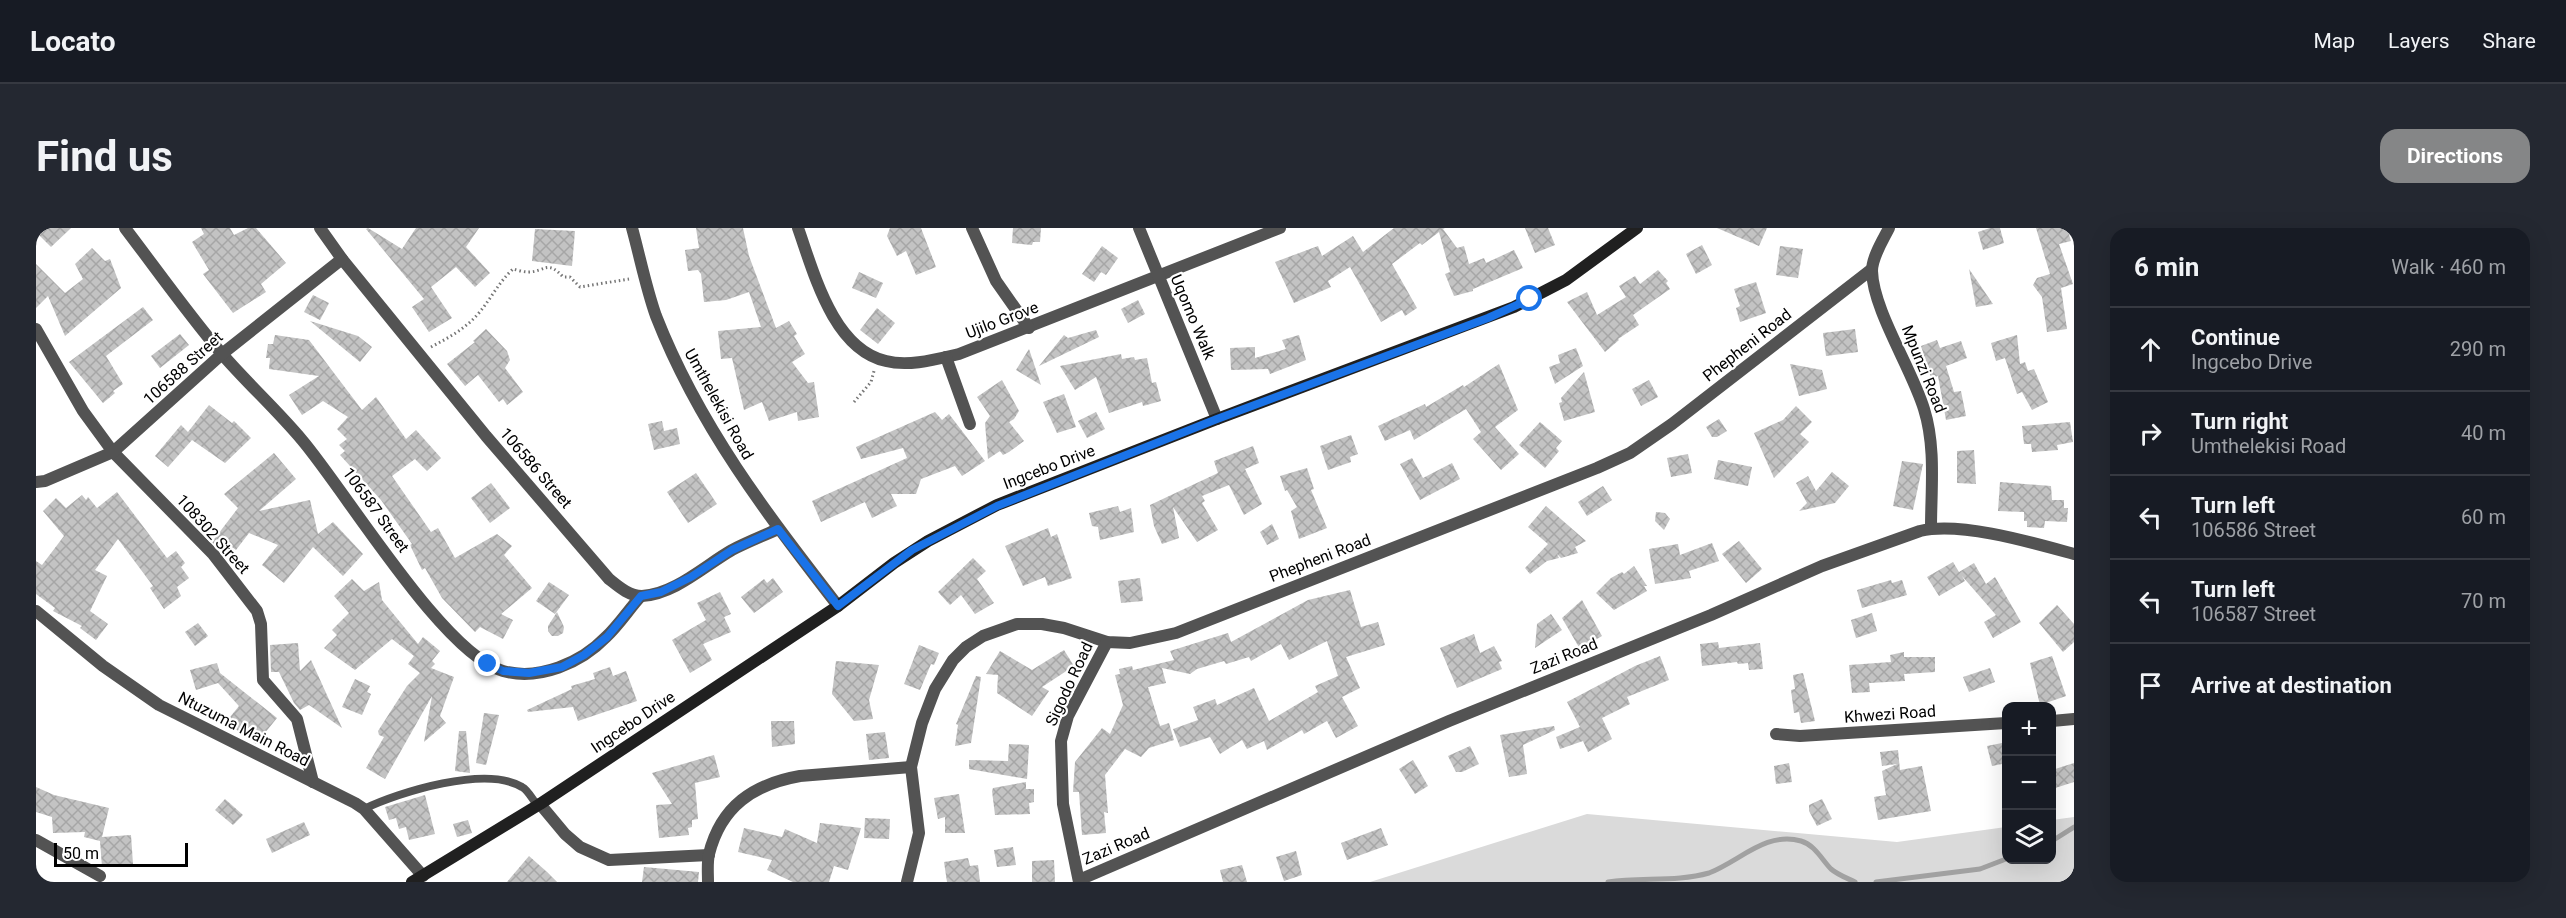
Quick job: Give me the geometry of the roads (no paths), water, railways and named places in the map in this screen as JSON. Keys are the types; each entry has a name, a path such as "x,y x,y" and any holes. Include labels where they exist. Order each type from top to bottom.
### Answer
{"main road":[{"name":"Ingcebo Drive","path":"422,880 838,606 912,550 980,513 1217,419 1514,307 1566,280 1637,228"}],"street":[{"name":"106587 Street","path":"125,228 222,354 302,440 438,620 472,654 503,671 529,673 562,667 584,655 607,637 641,596"},
{"name":"106586 Street","path":"320,228 342,259 419,354 609,579 629,594 641,596"},
{"name":"Umthelekisi Road","path":"632,228 656,315 694,398 723,450 778,529 838,606"},
{"name":"Ujilo Grove","path":"798,228 813,270 838,323 855,345 877,358 903,363 959,354 1280,228"},
{"path":"972,228 996,281 1029,328"},
{"name":"Uqomo Walk","path":"1139,228 1217,419"},
{"path":"1872,269 1889,228"},
{"name":"106588 Street","path":"36,482 45,481 113,452 222,354 342,259"},
{"name":"Mpunzi Road","path":"1872,269 1881,305 1924,408 1929,429 1932,450 1931,528"},
{"name":"Phepheni Road","path":"907,882 919,834 911,767 922,723 935,689 953,660 966,647 983,636 1017,624 1042,624 1064,628 1107,642 1130,643 1176,633 1514,502 1630,453 1710,396 1872,269"},
{"name":"108302 Street","path":"36,329 83,411 113,452 213,554 257,611 261,624 263,680 297,719 313,782"},
{"path":"946,357 970,424"},
{"name":"Zazi Road","path":"1079,881 1449,721 1712,615 1822,566 1931,528 1976,532 2074,554"},
{"path":"641,596 661,592 732,550 778,529"},
{"name":"Ntuzuma Main Road","path":"36,611 103,666 159,705 364,809 422,880"},
{"name":"Sigodo Road","path":"1079,881 1063,804 1061,741 1068,716 1107,642"},
{"path":"2056,721 2074,719"},
{"name":"Khwezi Road","path":"1776,734 1800,736 2002,723"},
{"path":"708,882 709,855 729,813 740,799 767,784 800,776 911,767"},
{"path":"538,804 580,847 609,860 709,855"},
{"path":"36,840 100,876"}],"lane":[{"path":"364,809 388,797 466,779 500,781 523,787 538,804"}],"waterway":[{"path":"2056,838 2074,827"},
{"path":"1608,882 1697,876 1720,868 1765,844 1788,839 1806,843 1831,869 1855,882"},
{"path":"1876,882 1980,869 2002,861"}]}
